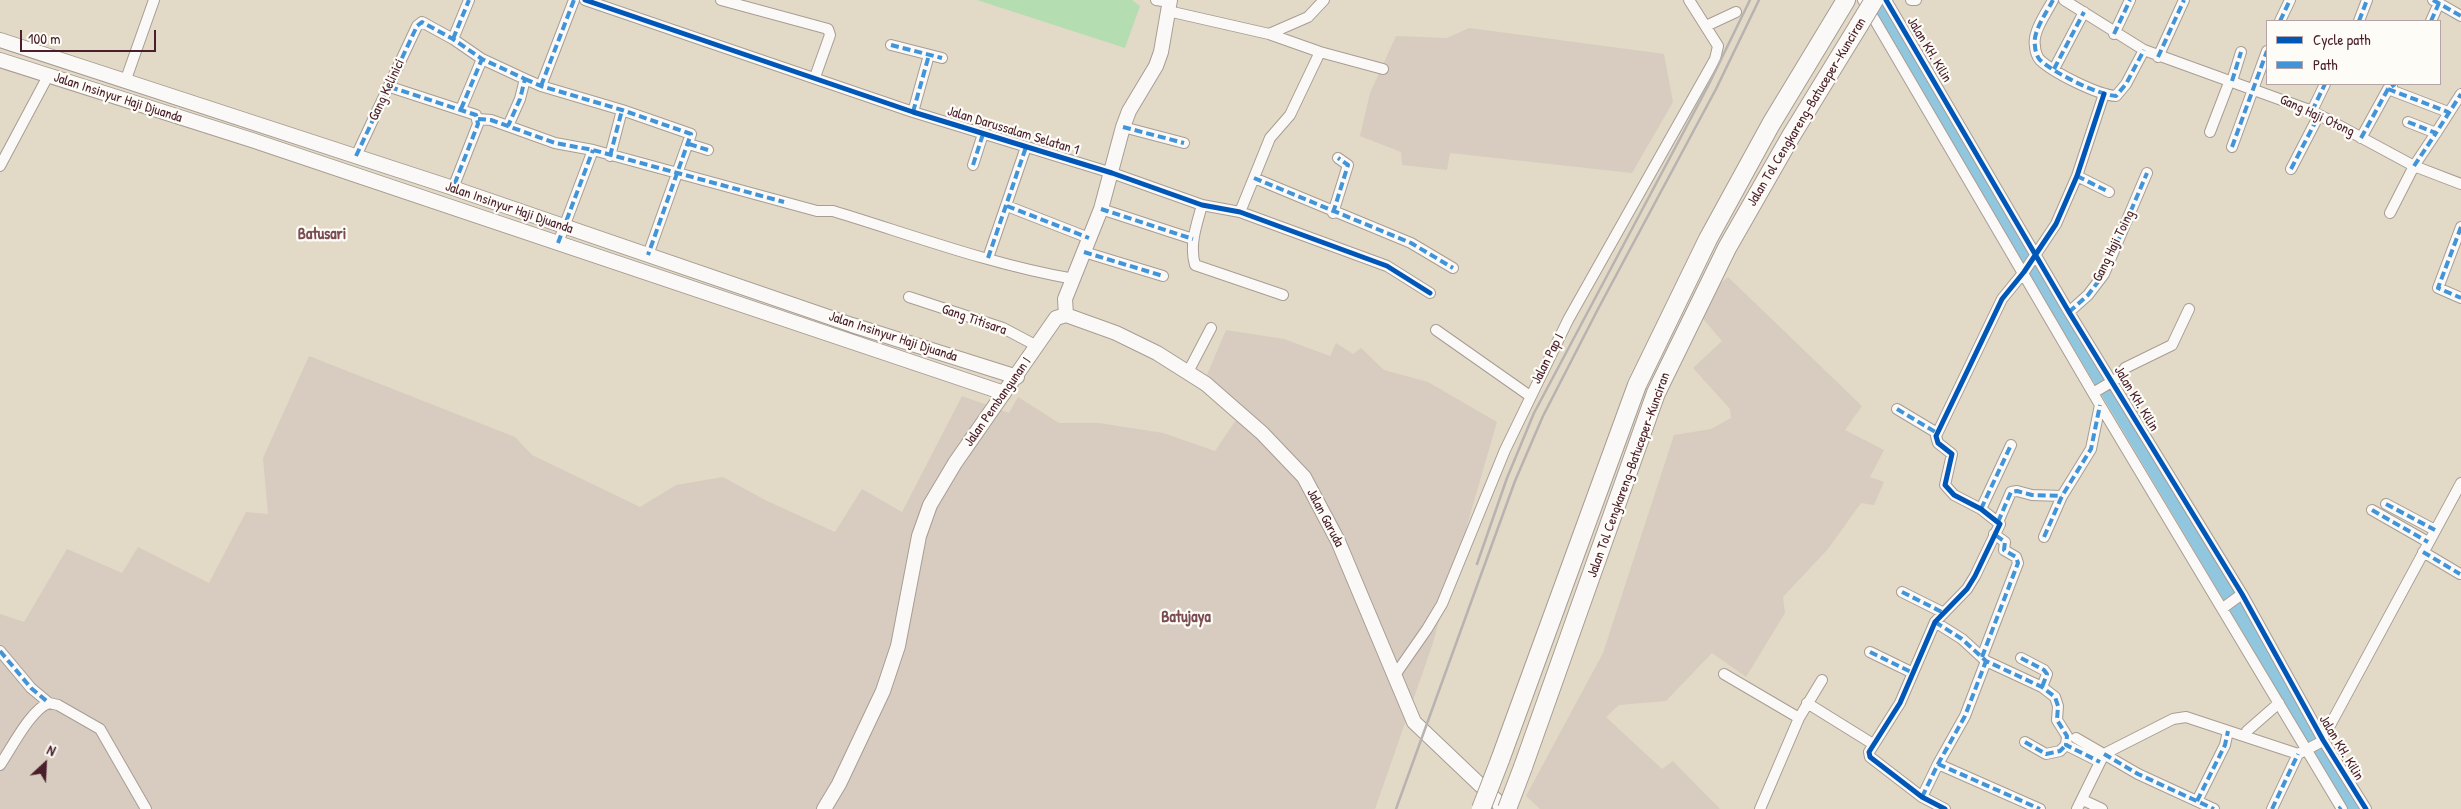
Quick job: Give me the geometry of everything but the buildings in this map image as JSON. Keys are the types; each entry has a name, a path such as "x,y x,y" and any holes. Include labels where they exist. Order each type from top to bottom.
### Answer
{"highway":[{"name":"Jalan Tol Cengkareng–Batuceper–Kunciran","path":"1502,806 1523,767 1656,393 1727,248 1791,136 1874,0"},
{"name":"Jalan Tol Cengkareng–Batuceper–Kunciran","path":"1481,809 1637,385 1708,238 1771,124 1845,2"}],"main road":[{"path":"1066,315 1065,299 1101,209 1112,174 1123,127 1129,111 1156,66 1161,52 1170,4"},
{"name":"Jalan Insinyur Haji Djuanda","path":"0,40 453,188 852,325 1018,377"},
{"name":"Jalan Insinyur Haji Djuanda","path":"0,60 258,142 1004,393"},
{"path":"258,142 262,137 264,127"},
{"name":"Jalan Pembangunan I","path":"824,809 839,784 883,691 898,646 919,536 930,505 955,463 1004,393 1018,377 1056,318 1066,315"},
{"name":"Jalan Garuda","path":"1066,315 1116,333 1157,353 1206,384 1251,424 1304,477 1338,541 1414,722 1502,806 1515,809"}],"street":[{"path":"125,82 154,0"},
{"path":"469,0 453,39 482,59 540,86 688,131 691,135 679,173 648,255"},
{"path":"540,86 574,0"},
{"name":"Jalan Darussalam Selatan 1","path":"585,0 816,77 913,112 1202,204 1240,212 1388,266 1430,293"},
{"path":"721,0 830,31 816,77"},
{"path":"1156,0 1269,34 1320,52 1383,69"},
{"path":"1269,34 1308,17 1324,0"},
{"path":"1689,0 1706,26 1736,12"},
{"name":"Jalan KH. Kilin","path":"1863,0 2025,269 2240,596 2322,741 2366,809"},
{"name":"Jalan KH. Kilin","path":"1886,0 2069,312 2102,387 2100,405 2225,607 2305,752 2340,808"},
{"path":"1911,0 1916,0"},
{"path":"2053,0 2035,36 2034,44 2038,58 2054,70 2104,94 2116,96 2121,92 2144,50"},
{"name":"Gang Haji Otong","path":"2064,0 2114,34 2158,57 2253,88 2316,113 2414,166 2461,184"},
{"path":"2114,34 2130,0"},
{"path":"2158,57 2184,0"},
{"path":"2280,20 2290,0"},
{"path":"2359,20 2367,0"},
{"path":"2431,20 2436,2 2461,16"},
{"path":"2054,70 2084,12"},
{"name":"Gang Kelinici","path":"356,156 418,24 424,22 453,39"},
{"name":"Jalan Pap I","path":"1395,674 1442,604 1530,396 1568,320 1718,51 1714,37 1706,26"},
{"path":"891,45 942,58"},
{"path":"1240,212 1270,138 1290,115 1320,52"},
{"path":"2210,132 2241,52"},
{"path":"2232,147 2266,54"},
{"path":"913,112 929,55"},
{"path":"462,109 482,59"},
{"path":"0,166 3,150 48,76"},
{"path":"508,126 520,99 525,79"},
{"path":"2291,169 2316,113 2325,85"},
{"path":"2362,138 2392,86 2448,112"},
{"path":"390,87 473,112 478,119"},
{"path":"1998,522 1981,508 1954,495 1945,486 1952,454 1938,442 1937,433 2002,299 2056,224 2077,176 2104,94"},
{"path":"2390,213 2414,166 2461,94"},
{"path":"610,156 622,110"},
{"path":"478,119 491,120 555,143 592,150 817,211 833,211 988,258 1047,274 1074,279"},
{"path":"453,188 478,119"},
{"path":"2408,122 2436,133"},
{"path":"1123,127 1184,143"},
{"path":"973,165 983,134"},
{"path":"689,144 708,150"},
{"path":"988,258 1026,147"},
{"path":"558,244 592,150"},
{"path":"1333,213 1348,165 1338,158"},
{"name":"Gang Haji Toing","path":"2069,312 2088,295 2104,274 2147,172"},
{"path":"2077,176 2109,192"},
{"path":"1254,178 1333,213 1411,243 1453,268"},
{"path":"1202,204 1193,239 1192,255 1194,265 1282,295"},
{"path":"1007,206 1090,238"},
{"path":"1101,209 1193,239"},
{"path":"2461,227 2438,288 2461,298"},
{"path":"1084,252 1163,276"},
{"name":"Gang Titisara","path":"909,297 1002,328 1037,346"},
{"path":"2102,387 2118,378 2125,368 2172,344 2190,309"},
{"path":"1188,372 1211,328"},
{"path":"1436,330 1530,396"},
{"path":"2044,537 2062,496 2091,449 2100,405"},
{"path":"1897,409 1937,433"},
{"path":"1981,508 2011,445"},
{"path":"2272,809 2305,752 2322,741 2461,483"},
{"path":"1945,809 1922,797 1870,756 1869,752 1900,703 1936,622 1975,576 2000,524 1998,522 2011,492 2062,496"},
{"path":"2386,504 2435,530"},
{"path":"2372,510 2428,542"},
{"path":"1922,797 1965,716 2018,562 2016,557 2004,550 2005,542 2002,538 1994,534"},
{"path":"2423,552 2460,574"},
{"path":"1902,592 1944,613"},
{"path":"2225,607 2240,596"},
{"path":"1936,622 1962,639 1984,659 2042,687 2055,697 2058,706 2057,720 2067,736 2066,744 2060,751 2046,754 2025,742"},
{"path":"0,652 30,688 49,703 58,705 100,729 146,809"},
{"path":"1870,652 1912,673"},
{"path":"2021,658 2044,670 2047,674 2042,687"},
{"path":"1724,674 1799,718"},
{"path":"1760,809 1799,718 1822,680"},
{"path":"0,765 27,724 43,705 49,703"},
{"path":"1807,703 1873,744"},
{"path":"2247,731 2279,703"},
{"path":"2077,809 2102,758 2173,719 2186,717 2228,731 2305,752"},
{"path":"2197,800 2225,745 2228,731"},
{"path":"2076,738 2102,758"},
{"path":"2066,744 2102,758 2214,809"},
{"path":"1938,764 2040,809"},
{"path":"2083,800 2102,809"}],"shaded area":[{"path":"1469,28 1664,54 1673,102 1632,173 1450,153 1447,170 1402,165 1401,152 1360,136 1370,93 1396,36 1447,38"},
{"path":"1728,277 1862,406 1845,430 1884,450 1870,477 1884,482 1874,505 1861,503 1828,549 1783,597 1785,613 1746,677 1712,653 1666,701 1619,705 1606,717 1662,769 1673,761 1720,809 1540,809 1526,796 1603,653 1674,435 1711,429 1731,418 1730,409 1693,368 1722,341 1693,307"},
{"path":"1226,330 1284,339 1330,356 1336,343 1353,354 1361,348 1384,370 1428,382 1497,422 1432,646 1375,809 0,809 0,614 24,622 67,549 122,573 138,547 209,583 246,512 268,514 263,458 309,356 515,437 532,455 640,507 676,485 723,477 765,500 835,532 862,489 902,512 962,396 1009,413 1018,397 1059,423 1099,423 1163,433 1215,451 1238,417 1204,382"}],"green space":[{"path":"977,0 1132,0 1140,6 1125,48"}],"waterway":[{"path":"1875,0 2356,809"}],"railway":[{"path":"1477,564 1507,478 1534,413 1708,86 1750,0"},
{"path":"1396,809 1515,481 1543,416 1716,89 1759,0"}],"marked path":[{"path":"453,39 469,0"},
{"path":"541,86 574,0"},
{"path":"2053,0 2038,28 2035,49 2040,60 2065,77 2098,92 2116,96 2126,84 2144,50"},
{"path":"2114,34 2130,0"},
{"path":"2158,57 2184,0"},
{"path":"2280,20 2290,0"},
{"path":"2359,20 2367,0"},
{"path":"2433,0 2461,16"},
{"path":"2431,20 2439,3"},
{"path":"2054,69 2084,12"},
{"path":"356,156 417,26 422,22 453,39 482,59 525,79 520,99 508,126"},
{"path":"891,45 942,58"},
{"path":"2232,81 2241,52"},
{"path":"2232,147 2266,54"},
{"path":"913,112 929,55"},
{"path":"461,109 482,59"},
{"path":"525,79 541,86 622,110 691,134 648,255"},
{"path":"2312,111 2325,85"},
{"path":"2361,138 2388,89 2394,85"},
{"path":"390,87 476,115 478,124 453,188"},
{"path":"2388,89 2448,112"},
{"path":"2408,122 2436,133 2461,94"},
{"path":"610,156 622,110"},
{"path":"2291,169 2319,115"},
{"path":"478,119 491,120 555,143 593,150 784,202"},
{"path":"1123,127 1184,143"},
{"path":"2414,166 2436,133"},
{"path":"973,165 983,134"},
{"path":"689,144 708,150"},
{"path":"988,258 1026,147"},
{"path":"558,243 593,150"},
{"path":"1333,213 1348,165 1338,158"},
{"path":"2069,312 2088,295 2104,274 2147,173"},
{"path":"2077,176 2109,192"},
{"path":"1254,178 1411,243 1453,268"},
{"path":"1007,206 1089,238"},
{"path":"1101,209 1193,239"},
{"path":"2461,227 2438,288 2461,298"},
{"path":"1084,252 1163,276"},
{"path":"2044,537 2062,496 2091,449 2100,405"},
{"path":"1897,409 1937,433"},
{"path":"1981,509 2011,445"},
{"path":"1998,522 2011,492 2062,496"},
{"path":"2386,504 2435,530"},
{"path":"2372,510 2428,542"},
{"path":"1982,657 2018,563 2016,557 2004,550 2005,542 1994,534"},
{"path":"2423,552 2460,574"},
{"path":"1902,592 1944,613"},
{"path":"1935,622 1962,639 1986,661 2042,687 2055,697 2058,706 2057,720 2067,736 2066,745 2100,762"},
{"path":"0,651 31,688 49,703"},
{"path":"1870,652 1913,673"},
{"path":"2021,658 2044,670 2047,674 2042,687"},
{"path":"1922,797 1965,716 1986,661"},
{"path":"2197,801 2225,745 2228,731"},
{"path":"2025,742 2046,754 2060,751 2066,745"},
{"path":"2104,754 2138,774 2214,809"},
{"path":"2272,809 2298,754"},
{"path":"1938,764 2040,809"}],"cycle path":[{"path":"585,0 913,112 1112,173 1202,205 1240,212 1387,266 1430,293"},
{"path":"1886,0 2069,312 2242,594 2323,740 2366,809"},
{"path":"1945,809 1922,797 1870,757 1869,752 1900,703 1935,622 1967,589 2000,524 1981,509 1954,495 1945,485 1952,454 1938,443 1936,436 2002,299 2024,272 2056,224 2077,176 2104,94"}],"district":[{"name":"Batusari","path":"322,235"},
{"name":"Batujaya","path":"1186,618"}]}
